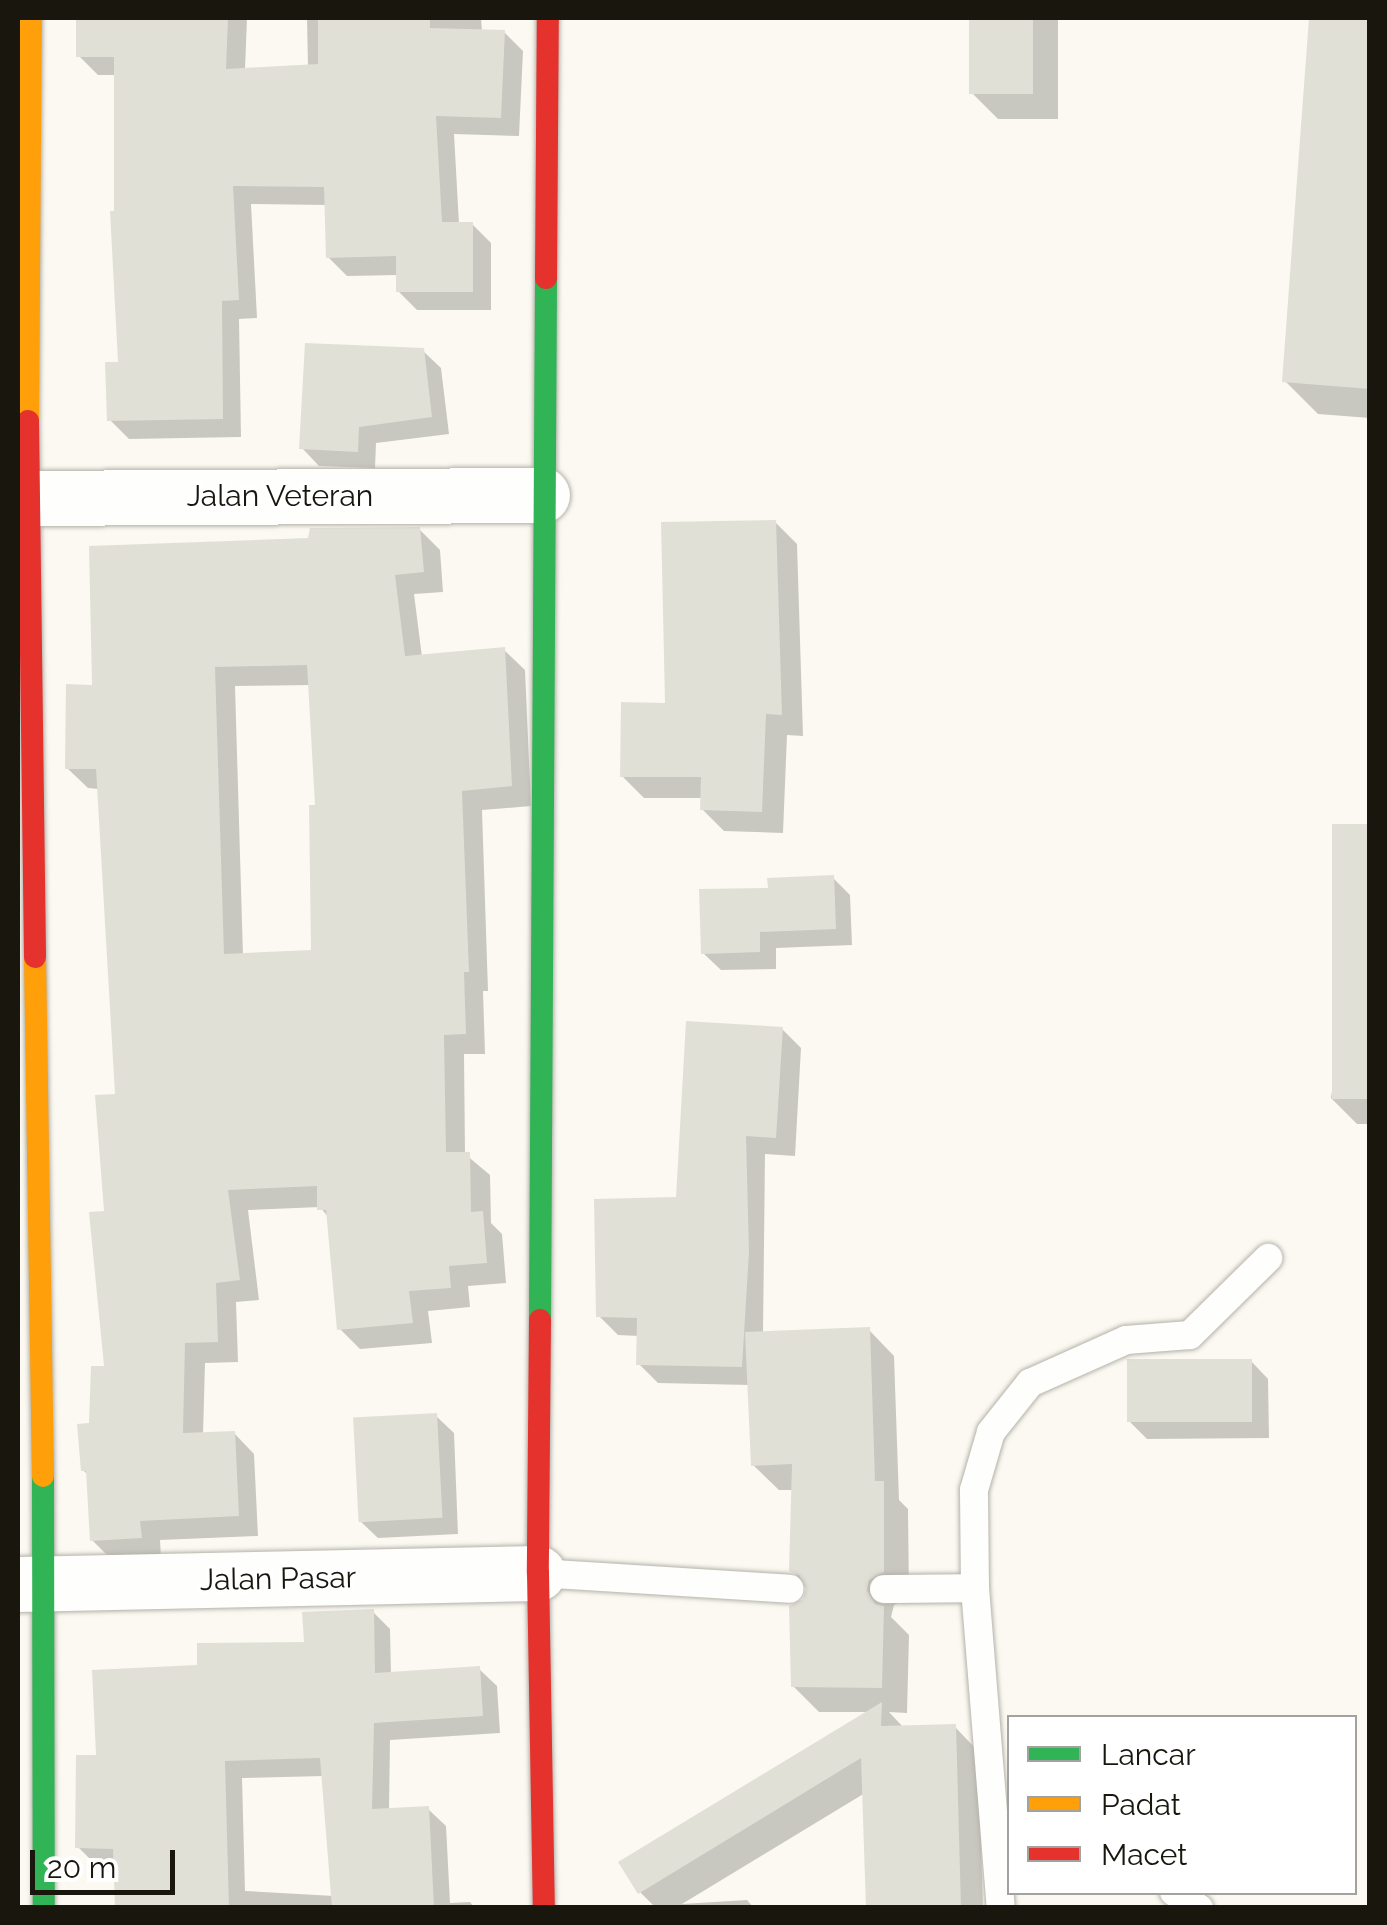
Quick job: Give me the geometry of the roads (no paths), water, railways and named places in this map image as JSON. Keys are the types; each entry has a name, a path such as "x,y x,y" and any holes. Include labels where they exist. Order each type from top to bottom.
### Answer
{"street":[{"path":"31,18 23,498 31,1584 44,1908"},
{"path":"544,1908 538,1573 548,18"},
{"name":"Jalan Veteran","path":"23,498 542,495"},
{"name":"Jalan Pasar","path":"31,1584 538,1573"}],"lane":[{"path":"1001,1908 975,1588 974,1490 991,1432 1030,1383 1126,1340 1190,1335 1268,1258"},
{"path":"538,1573 789,1589"},
{"path":"884,1589 975,1588"},
{"path":"991,1762 1007,1781"}]}
